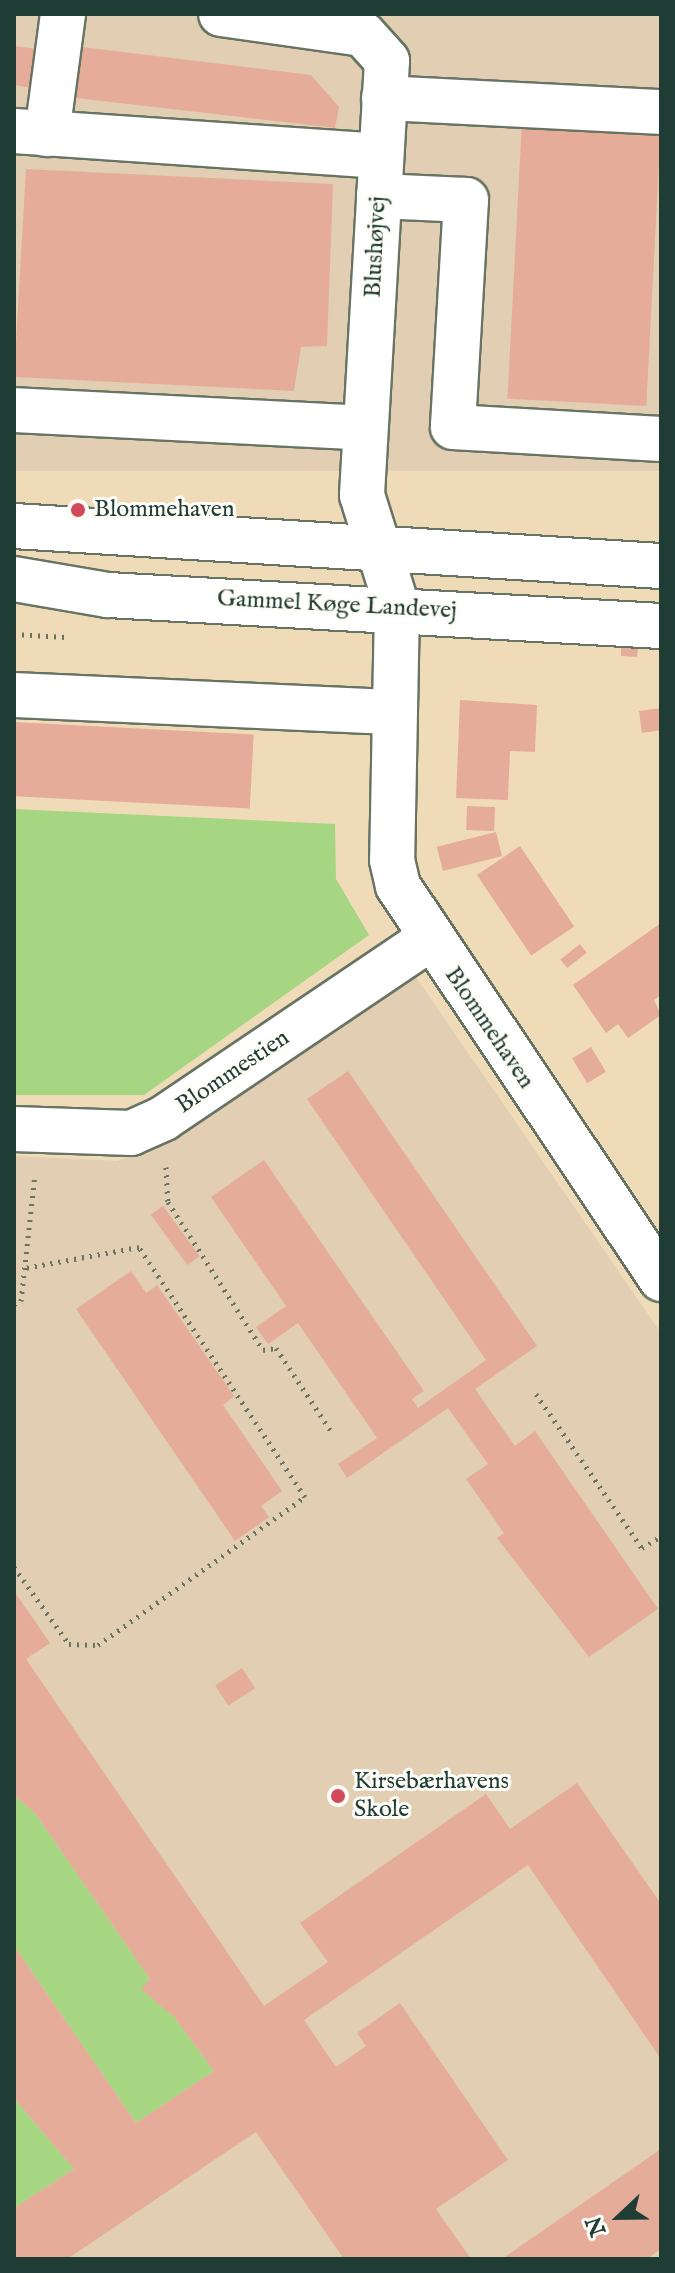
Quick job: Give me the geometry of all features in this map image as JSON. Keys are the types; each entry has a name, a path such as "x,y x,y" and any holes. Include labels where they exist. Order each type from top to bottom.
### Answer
{"street":[{"path":"63,14 30,132 380,176 466,200 453,427 661,439"},
{"name":"Blushøjvej","path":"221,14 363,34 387,61 362,495 397,607"},
{"path":"384,98 661,112"},
{"path":"14,410 365,428"},
{"path":"14,526 661,566"},
{"name":"Gammel Køge Landevej","path":"14,579 108,595 397,607 661,626"},
{"name":"Blommehaven","path":"397,607 391,712 392,860 398,886 429,939 661,1279"},
{"path":"14,695 391,712"},
{"name":"Blommestien","path":"27,1130 131,1133 164,1118 429,939"}],"path":[{"path":"164,1118 168,1202 263,1350 276,1348 333,1434"},
{"path":"14,1304 21,1301 25,1268 27,1130"},
{"path":"14,1567 69,1644 98,1645 305,1497 139,1247 25,1268"},
{"path":"536,1394 642,1548 661,1536"}],"shaded area":[{"path":"14,14 661,14 661,471 14,471"},
{"name":"Kirsebærhavens Skole","path":"413,973 661,1333 661,2259 14,2259 14,1156 117,1161 173,1142"}],"green space":[{"path":"14,809 335,824 336,879 369,935 144,1095 14,1095"},
{"path":"14,1795 35,1813 150,1979 142,1989 175,2018 214,2071 136,2123 14,1946"},
{"path":"14,2098 74,2169 14,2208"}],"building":[{"path":"14,46 37,49 31,88 14,85"},
{"path":"82,47 311,75 339,107 335,128 76,98"},
{"path":"522,121 661,128 646,406 507,399"},
{"path":"26,169 333,184 327,346 301,347 294,391 14,377"},
{"path":"621,647 638,647 637,657 621,656"},
{"path":"460,700 537,705 535,752 510,751 508,800 456,798"},
{"path":"661,708 661,730 642,733 639,711"},
{"path":"14,722 254,735 250,808 14,796"},
{"path":"467,806 495,807 494,831 466,830"},
{"path":"496,832 502,856 443,871 437,847"},
{"path":"520,846 574,926 531,955 477,875"},
{"path":"661,923 661,995 654,1000 661,1015 628,1038 618,1024 606,1033 573,985"},
{"path":"580,944 587,953 567,968 560,959"},
{"path":"591,1047 606,1072 587,1083 572,1058"},
{"path":"348,1071 537,1346 475,1389 515,1446 535,1431 658,1609 589,1657 497,1538 504,1533 466,1479 488,1464 448,1408 347,1478 338,1464 377,1438 298,1323 268,1344 256,1327 286,1306 211,1197 264,1160 424,1391 412,1399 418,1408 486,1360 307,1099"},
{"path":"163,1206 199,1256 187,1265 151,1215"},
{"path":"131,1271 146,1293 157,1285 234,1396 223,1405 282,1491 261,1506 269,1517 235,1541 76,1309"},
{"path":"14,1591 50,1643 26,1659 264,2006 328,1962 300,1923 486,1794 510,1829 577,1783 661,1904 661,2059 528,1865 304,2020 336,2067 366,2046 357,2033 400,2003 508,2160 436,2209 471,2259 344,2259 256,2132 67,2259 14,2259 14,2208 74,2169 14,2098 14,1946 136,2123 214,2071 175,2018 141,1989 150,1979 35,1813 14,1795"},
{"path":"242,1668 255,1688 228,1706 215,1685"},
{"path":"661,2149 661,2249 647,2259 502,2259"}],"place":[{"name":"Blommehaven","path":"78,510"},
{"name":"Kirsebærhavens Skole","path":"338,1796"}]}
